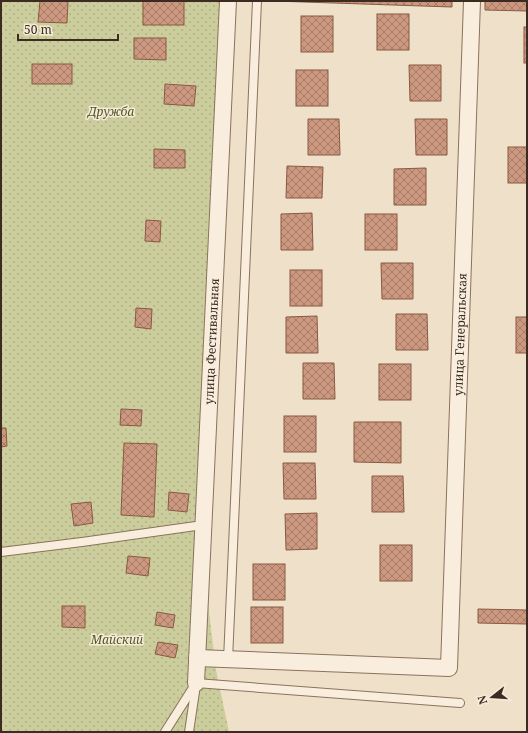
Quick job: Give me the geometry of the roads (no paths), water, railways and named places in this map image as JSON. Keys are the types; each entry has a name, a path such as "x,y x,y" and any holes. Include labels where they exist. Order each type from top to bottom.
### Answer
{"street":[{"name":"улица Фестивальная","path":"196,683 228,1"},
{"name":"улица Генеральская","path":"228,660 449,668 472,1"},
{"path":"197,658 228,660"}],"lane":[{"path":"228,660 257,1"},
{"path":"1,552 203,525"},
{"path":"196,683 460,703"},
{"path":"166,732 196,683"},
{"path":"189,732 196,683"}],"park label":[{"name":"Дружба","path":"111,112"},
{"name":"Майский","path":"117,640"}]}
